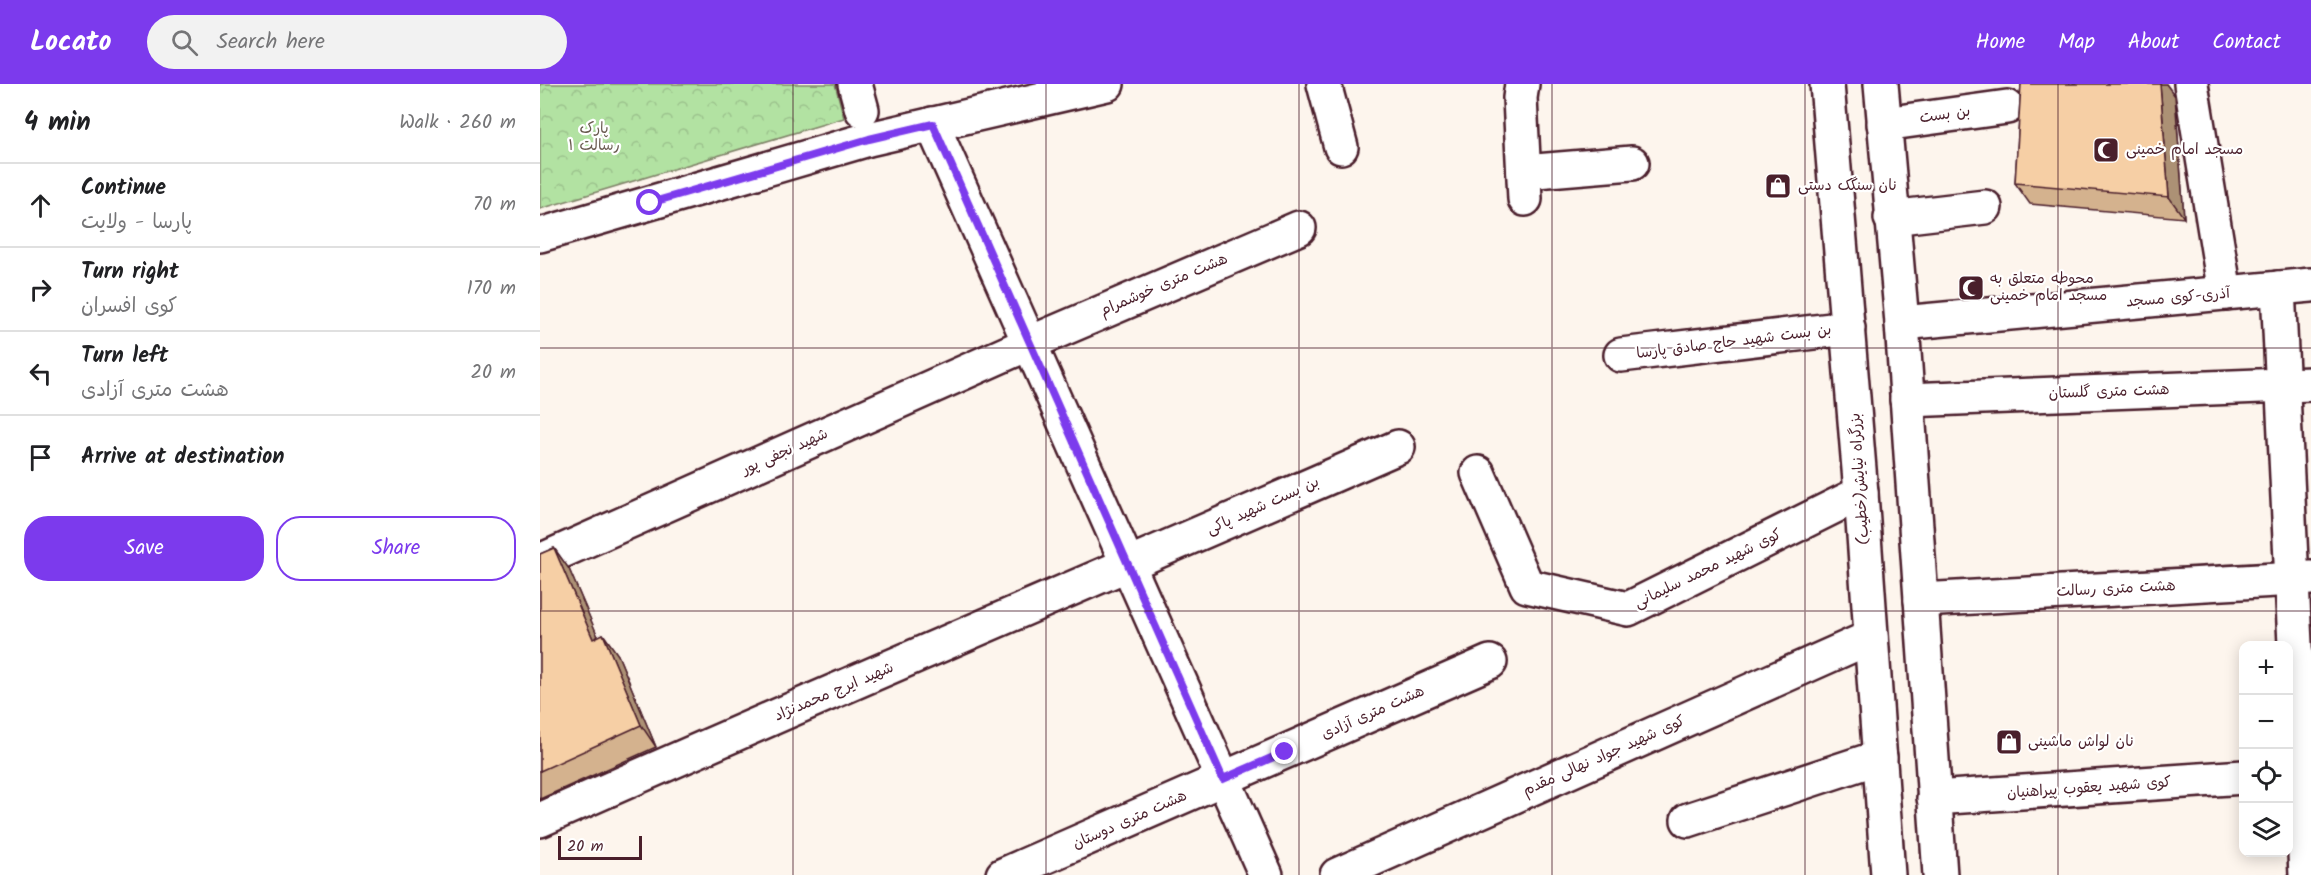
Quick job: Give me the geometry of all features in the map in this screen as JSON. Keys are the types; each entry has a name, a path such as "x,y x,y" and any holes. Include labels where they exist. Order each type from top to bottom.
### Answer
{"main road":[{"path":"540,236 869,139 1107,84"},
{"path":"1324,84 1341,147"},
{"path":"1522,84 1520,98 1524,186 1632,163"},
{"name":"بزرگراه نیایش(خطیب)","path":"1827,84 1861,493 1888,875"},
{"path":"1881,84 1902,323 1940,875"},
{"path":"2191,84 2225,293"},
{"name":"بن بست","path":"1884,124 2007,107"},
{"path":"933,124 1266,875"},
{"path":"1891,218 1985,207"},
{"name":"هشت متری خوشمرام","path":"1030,343 1299,228"},
{"name":"آذری-کوی مسجد","path":"1902,323 2311,285"},
{"path":"2278,288 2297,384 2301,579 2300,774 2306,875"},
{"name":"بن بست شهید حاج صادق پارسا","path":"1621,355 1848,328"},
{"name":"شهید نجفی پور","path":"540,561 1030,343"},
{"name":"هشت متری گلستان","path":"1907,400 2297,384"},
{"name":"بن بست شهید پاکى","path":"1128,565 1398,447"},
{"name":"کوی شهید محمد سلیمانی","path":"1478,473 1527,586 1628,609 1861,493"},
{"name":"شهید ایرج محمدنژاد","path":"540,820 1128,565"},
{"name":"هشت متری رسالت","path":"1921,600 2301,579"},
{"name":"کوی شهید جواد نهالی مقدم","path":"1337,875 1871,637"},
{"name":"هشت متری آزادی","path":"1223,779 1490,662"},
{"path":"1688,820 1880,756"},
{"name":"کوی شهید یعقوب پیراهنیان","path":"1934,798 2239,777"},
{"name":"هشت متری دوستان","path":"1004,875 1223,779"}],"green space":[{"name":"پارک رسالت ۱","path":"540,84 835,84 844,118 540,209"}],"building":[{"name":"مسجد امام خمینی","path":"2021,84 2160,84 2169,197 2015,183"},
{"path":"554,548 593,639 603,634 641,725 540,771 540,554"}],"place":[{"name":"مسجد امام خمینی","path":"2106,150"},
{"name":"نان سنگک دستی","path":"1778,186"},
{"name":"محوطه متعلق به مسجد امام خمینی","path":"1971,288"},
{"name":"نان لواش ماشینی","path":"2009,742"}],"route":[{"path":"650,203 869,139 933,124 1223,779 1285,752"}]}
